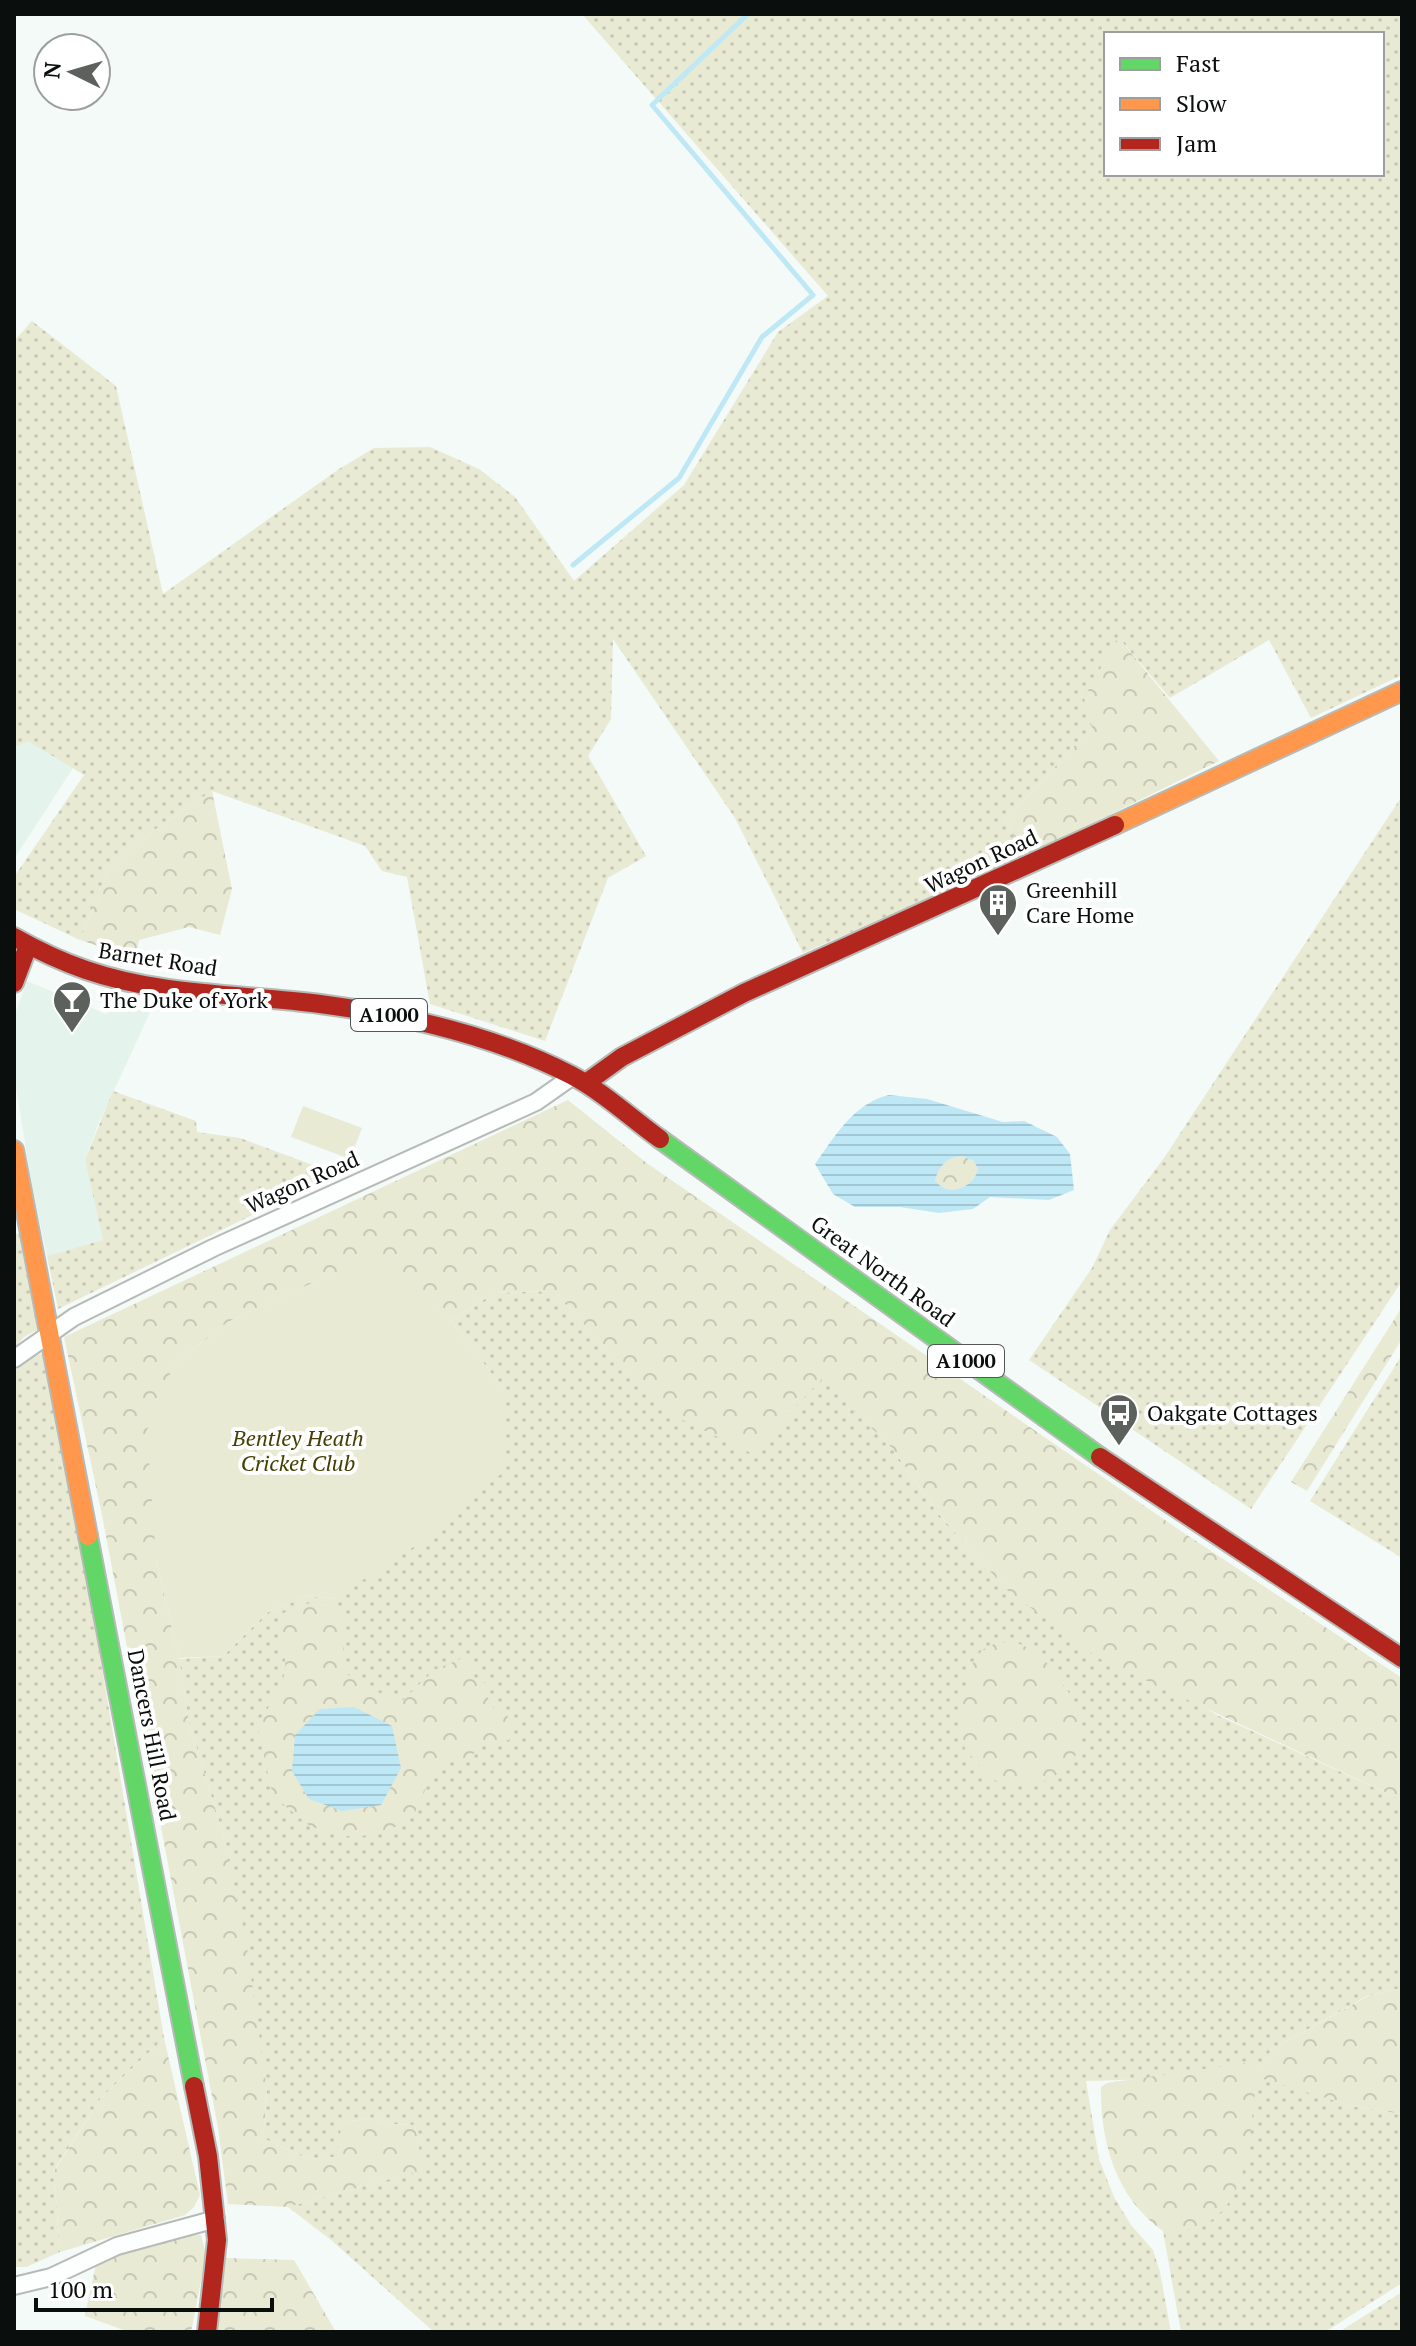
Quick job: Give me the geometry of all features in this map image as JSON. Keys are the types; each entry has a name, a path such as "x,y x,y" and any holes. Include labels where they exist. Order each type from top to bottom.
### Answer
{"street":[{"name":"Wagon Road","path":"14,1359 74,1317 213,1248 536,1102 744,993 972,892 1402,691"},
{"path":"14,983 21,942"},
{"name":"Barnet Road","path":"21,942 78,969 126,983 393,1015 497,1044 535,1059"},
{"name":"Great North Road","path":"535,1059 579,1080 1089,1449 1402,1658"},
{"name":"Dancers Hill Road","path":"14,1150 205,2141 216,2219 217,2261 207,2332"},
{"path":"14,2286 51,2277 117,2246 216,2219"}],"shaded area":[{"path":"28,740 73,768 14,859 14,747"},
{"path":"27,981 106,1014 116,1004 154,1004 85,1160 103,1240 47,1256 14,1075 14,1017"}],"green space":[{"path":"582,14 1402,14 1402,675 1311,718 1269,640 1170,698 1118,637 1092,727 1005,821 1026,856 803,953 735,818 613,639 611,719 588,756 646,856 608,878 545,1041 430,1004 407,877 382,871 365,846 212,791 144,837 108,870 80,940 14,909 14,877 84,775 28,741 14,747 14,341 32,321 116,386 163,594 339,469 374,448 430,447 479,469 515,497 574,581 684,485 778,332 828,296"},
{"path":"1118,637 1219,761 1026,856 1005,821 1092,727 1084,698"},
{"path":"212,791 232,889 220,935 189,927 139,940 135,958 80,940 108,870 144,837"},
{"path":"1402,796 1402,1281 1251,1509 1029,1360 1092,1268 1110,1230 1164,1158"},
{"path":"113,1091 196,1121 197,1132 240,1138 337,1174 58,1309 47,1256 103,1240 85,1160"},
{"path":"568,1100 648,1164 1181,1531 1402,1678 1402,1800 1098,1658 1007,1590 937,1512 892,1448 822,1379 751,1453 666,1412 553,1291 494,1293 451,1321 376,1254 228,1322 174,1364 156,1559 179,1658 189,1723 225,1841 246,1941 267,2091 263,2138 308,2159 337,2157 342,2122 374,2118 387,2124 415,2125 423,2170 288,2207 228,2204 218,2128 102,1515 64,1337"},
{"path":"303,1106 362,1128 350,1159 291,1137"},
{"path":"962,1156 974,1161 978,1169 975,1176 966,1186 946,1189 935,1180 948,1160"},
{"path":"22,1233 42,1327 24,1337 14,1348 14,1234"},
{"name":"Bentley Heath Cricket Club","path":"377,1253 451,1321 502,1387 502,1473 421,1542 334,1599 308,1596 268,1612 223,1656 179,1658 156,1559 147,1430 174,1364 228,1322"},
{"path":"553,1291 666,1411 822,1378 892,1448 937,1512 1007,1590 1217,1715 1402,1800 1402,1988 1367,1996 1271,2050 1257,2076 1352,2106 1402,2114 1402,2283 1325,2332 1181,2332 1163,2231 1174,2231 1256,2076 1086,2081 1099,2159 1114,2197 1131,2225 1153,2250 1171,2332 434,2332 331,2240 288,2207 422,2170 415,2125 387,2124 374,2118 342,2122 338,2157 308,2159 263,2138 267,2091 225,1841 189,1723 179,1659 223,1656 268,1612 308,1596 335,1599 502,1387 451,1321 494,1293"},
{"path":"1402,1307 1402,1339 1307,1491 1291,1482"},
{"path":"46,1352 164,2038 101,2098 54,2170 60,2252 26,2267 14,2267 14,1372 23,1361"},
{"path":"1402,1355 1402,1558 1310,1501"},
{"path":"324,1602 345,1615 343,1672 380,1693 403,1700 434,1670 465,1657 477,1668 472,1677 487,1684 488,1698 497,1714 507,1714 512,1730 509,1740 483,1744 468,1759 442,1761 434,1770 413,1817 384,1833 352,1837 311,1827 273,1796 257,1725 284,1677 279,1615 304,1604"},
{"path":"998,1642 1020,1644 1040,1654 1070,1694 1081,1725 1080,1746 1069,1768 1041,1783 1011,1786 991,1779 965,1749 960,1726 961,1704 970,1668 982,1650"},
{"path":"1402,1988 1402,2114 1352,2106 1257,2077 1247,2154 1240,2179 1230,2201 1214,2218 1193,2229 1163,2231 1133,2202 1122,2185 1108,2148 1101,2087 1107,2083 1253,2062 1257,2075 1271,2050 1368,1996"},
{"path":"164,2038 200,2195 185,2215 60,2252 54,2171 101,2098"},
{"path":"184,2235 201,2235 206,2255 191,2332 129,2332 85,2316 96,2264 134,2248"},
{"path":"226,2258 294,2260 336,2332 215,2332"},
{"path":"1402,2292 1402,2332 1339,2332"}],"water":[{"path":"889,1095 927,1099 1003,1122 1024,1121 1057,1137 1070,1154 1074,1190 1049,1200 990,1197 973,1209 939,1213 900,1207 855,1207 833,1194 815,1164 846,1122 877,1099","holes":["962,1156 974,1161 978,1169 966,1186 946,1189 935,1180 942,1166 952,1158"]},
{"path":"354,1707 392,1726 401,1768 381,1805 342,1811 309,1799 292,1771 295,1735 320,1709"}],"waterway":[{"path":"573,565 679,478 762,337 813,295 652,105 748,14"}],"traffic: fast":[{"path":"660,1139 1100,1457"},
{"path":"88,1536 194,2086"}],"traffic: slow":[{"path":"1115,825 1402,691"},
{"path":"14,1150 88,1536"}],"traffic: jam":[{"path":"586,1083 622,1057 744,993 1115,825"},
{"path":"14,937 76,967 114,979 172,990 352,1009 416,1021 480,1038 542,1061 583,1081 660,1139"},
{"path":"14,983 28,946"},
{"path":"1100,1457 1402,1658"},
{"path":"194,2086 208,2156 217,2240 207,2332"}],"place":[{"name":"Greenhill Care Home","path":"998,937"},
{"name":"The Duke of York","path":"72,1034"},
{"name":"Oakgate Cottages","path":"1119,1447"}]}
